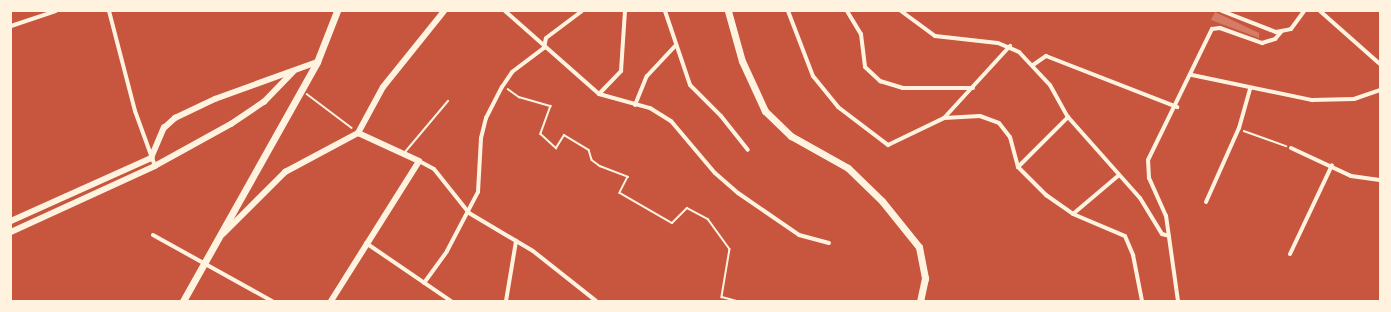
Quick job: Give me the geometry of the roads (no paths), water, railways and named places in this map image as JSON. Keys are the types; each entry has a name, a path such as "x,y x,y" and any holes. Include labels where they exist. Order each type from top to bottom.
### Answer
{"main road":[{"path":"331,11 332,21"},
{"path":"182,301 223,234 261,157 317,62 337,11"},
{"path":"223,234 285,172 358,133 382,87 444,11"},
{"path":"728,11 742,61 765,112 791,136 848,168 882,201 919,247 925,278 920,301"},
{"path":"331,301 366,243 419,161 358,133"}],"street":[{"path":"11,26 56,11"},
{"path":"109,11 151,158 155,166"},
{"path":"505,11 544,48 599,94 650,108 671,121 715,174 738,193 799,235 829,243"},
{"path":"424,283 469,213 480,182 481,138 486,118 502,87 512,72 544,48 546,38 582,11"},
{"path":"599,94 613,84 621,71 625,11"},
{"path":"665,11 675,46 690,85 721,116 748,150"},
{"path":"788,11 813,76 838,107 888,145 944,118 1010,46"},
{"path":"846,11 861,34 865,67 880,81 903,88 973,88"},
{"path":"901,11 935,36 1010,46 1032,65 1068,116 1140,198 1162,234 1169,236"},
{"path":"1222,11 1259,28 1281,32"},
{"path":"1178,301 1166,216 1146,165 1177,107 1212,29 1220,28 1262,43 1270,42 1281,32 1291,29 1304,11"},
{"path":"1320,11 1380,64"},
{"path":"635,105 647,76 675,46"},
{"path":"1032,65 1046,56 1177,107"},
{"path":"11,221 151,158 164,128 175,118 214,99 317,62"},
{"path":"11,232 155,166 264,102 294,71"},
{"path":"1192,75 1250,89 1312,100 1354,99 1380,90"},
{"path":"1206,202 1239,128 1250,89"},
{"path":"944,118 980,116 999,123 1010,137 1018,167 1046,195 1073,214 1125,236 1133,255 1142,301"},
{"path":"1018,167 1068,116"},
{"path":"1291,148 1332,165 1359,179 1380,180"},
{"path":"419,161 434,169 469,213 516,241 596,301"},
{"path":"1290,254 1332,165"},
{"path":"1073,214 1119,175"},
{"path":"85,188 89,197"},
{"path":"38,209 42,217"},
{"path":"153,235 272,301"},
{"path":"506,301 516,241"},
{"path":"366,243 451,301"}],"lane":[{"path":"404,153 448,101"}]}
